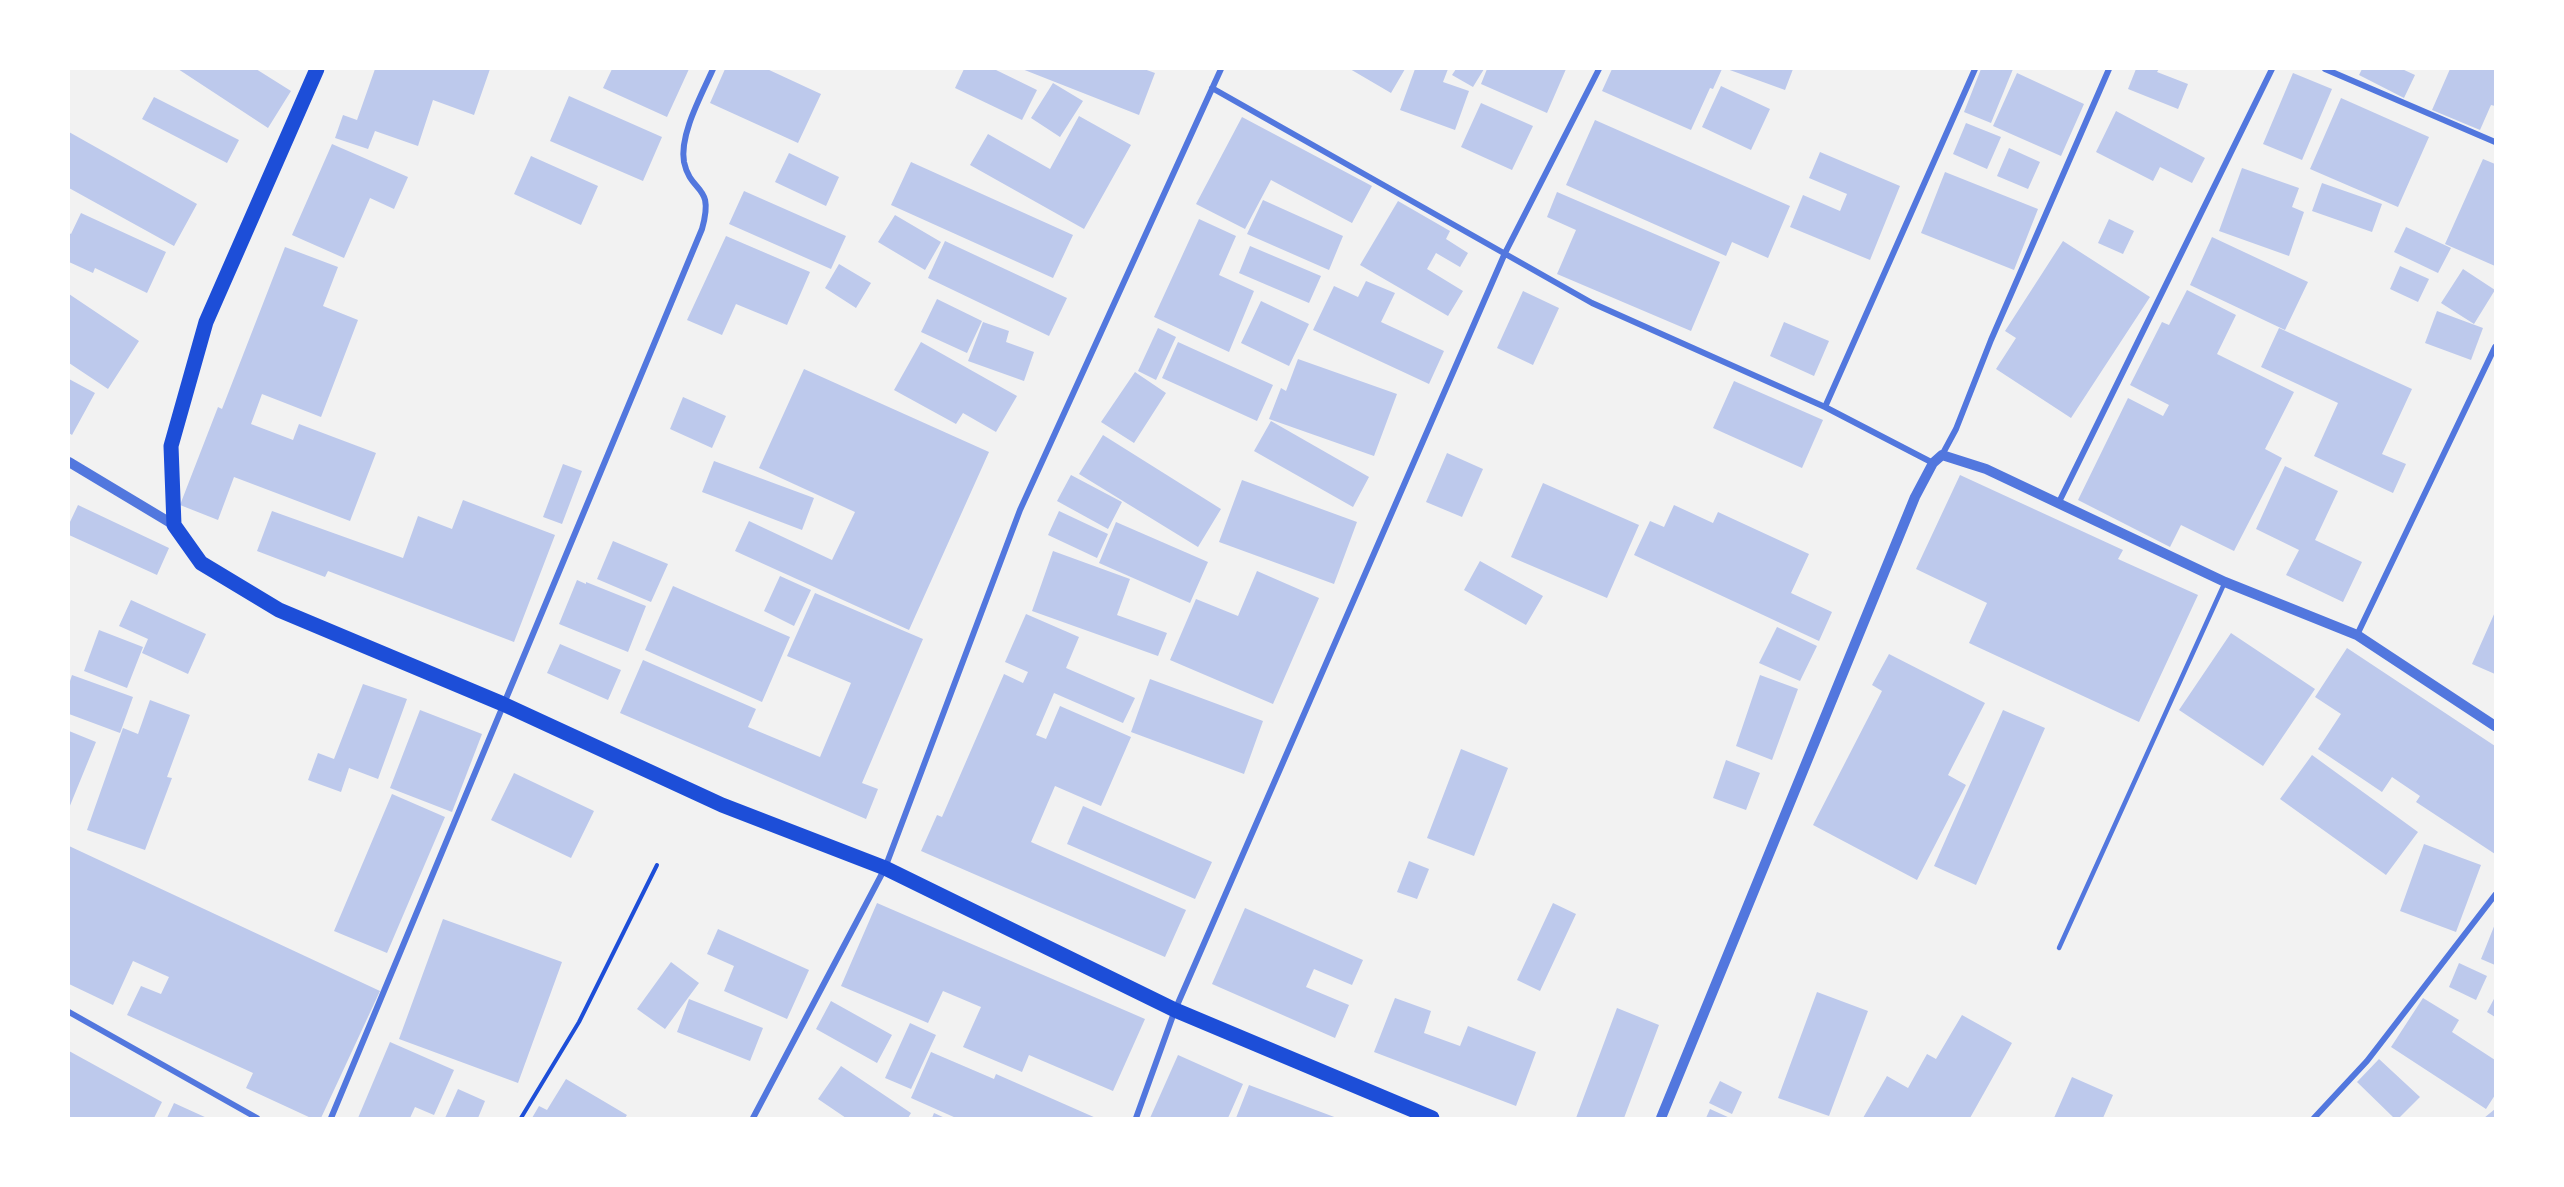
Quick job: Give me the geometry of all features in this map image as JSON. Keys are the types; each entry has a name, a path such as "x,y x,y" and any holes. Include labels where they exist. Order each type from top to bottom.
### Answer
{"main road":[{"path":"317,69 206,322 171,446 174,525 201,563 279,610 503,705 723,805 885,868 1175,1010 1432,1118"}],"street":[{"path":"331,1118 702,229 707,210 705,198 688,174 684,160 684,141 713,69"},
{"path":"753,1118 885,868 1020,510 1221,69"},
{"path":"1136,1118 1175,1010 1505,253 1599,69"},
{"path":"1825,407 1975,69"},
{"path":"1661,1118 1915,497 1956,429 1991,340 2109,69"},
{"path":"2058,504 2272,69"},
{"path":"2325,69 2495,142"},
{"path":"1212,88 1592,303 1938,459 1986,469 2225,582 2357,635 2495,726"},
{"path":"2357,635 2495,347"},
{"path":"69,462 174,525"},
{"path":"2314,1118 2367,1061 2495,895"},
{"path":"69,1012 256,1118"}],"lane":[{"path":"2058,948 2225,582"}],"path":[{"path":"521,1118 579,1022 657,865"}],"building":[{"path":"178,69 256,69 291,91 268,128"},
{"path":"375,69 490,69 474,115 433,100 418,146 375,131 368,149 335,138 343,115 357,120"},
{"path":"612,69 689,69 667,117 603,88"},
{"path":"725,69 767,69 821,94 798,143 710,103"},
{"path":"964,69 994,69 1037,90 1022,120 955,88"},
{"path":"1022,69 1144,69 1155,73 1139,115"},
{"path":"1350,69 1405,69 1391,93"},
{"path":"1415,69 1448,69 1443,82 1469,91 1455,130 1400,110"},
{"path":"1456,69 1484,69 1473,87 1452,75"},
{"path":"1487,69 1566,69 1547,113 1481,84"},
{"path":"1612,69 1722,69 1713,89 1710,88 1691,130 1602,91"},
{"path":"1727,69 1793,69 1785,90"},
{"path":"1981,69 2013,69 1991,123 1964,112"},
{"path":"2136,69 2159,69 2157,72 2188,84 2178,109 2128,89"},
{"path":"2362,69 2402,69 2415,75 2404,98 2359,75"},
{"path":"2450,69 2495,69 2495,106 2491,105 2480,130 2432,110"},
{"path":"2017,73 2084,104 2061,156 1993,126"},
{"path":"2293,73 2332,89 2302,160 2263,144"},
{"path":"1053,83 1083,101 1060,137 1031,118"},
{"path":"1721,86 1770,109 1751,150 1702,127"},
{"path":"569,96 662,137 643,181 550,141"},
{"path":"154,97 239,140 227,163 142,119"},
{"path":"2341,98 2429,137 2398,207 2310,169"},
{"path":"1481,103 1533,126 1512,170 1461,147"},
{"path":"2116,111 2205,158 2192,183 2160,167 2153,181 2096,152"},
{"path":"1079,116 1131,145 1084,229 970,165 988,134 1050,169"},
{"path":"1242,117 1372,186 1352,223 1271,180 1245,229 1196,204"},
{"path":"1595,120 1790,206 1768,258 1732,242 1726,256 1566,185"},
{"path":"1966,123 2001,137 1987,169 1953,154"},
{"path":"69,132 197,204 174,246 69,188"},
{"path":"332,144 408,177 394,209 370,198 344,258 292,235"},
{"path":"2009,148 2040,162 2028,189 1997,176"},
{"path":"1820,152 1900,186 1870,260 1790,227 1803,195 1840,211 1847,194 1809,178"},
{"path":"789,153 839,177 826,206 775,182"},
{"path":"531,156 598,186 581,225 514,194"},
{"path":"2483,159 2495,164 2495,266 2445,244"},
{"path":"911,162 1073,235 1053,278 891,205"},
{"path":"2242,168 2299,188 2292,207 2304,212 2289,256 2219,231"},
{"path":"1945,172 2038,209 2014,270 1921,233"},
{"path":"2322,183 2382,204 2372,232 2312,211"},
{"path":"744,191 846,236 831,269 729,224"},
{"path":"1557,192 1720,262 1691,331 1557,274 1576,230 1547,217"},
{"path":"1263,200 1343,236 1329,270 1247,234"},
{"path":"1398,201 1450,231 1446,239 1468,253 1460,267 1436,253 1427,269 1463,291 1448,316 1360,265"},
{"path":"81,213 166,252 147,293 95,268 93,273 69,262 69,233 71,234"},
{"path":"895,215 941,242 925,270 878,242"},
{"path":"1199,219 1236,236 1219,275 1254,291 1229,352 1154,317"},
{"path":"2109,219 2134,231 2123,254 2098,243"},
{"path":"2406,227 2451,248 2438,273 2394,252"},
{"path":"726,236 810,272 787,325 736,304 722,335 687,320"},
{"path":"2212,237 2308,282 2285,330 2190,285"},
{"path":"945,241 1067,298 1049,336 928,278"},
{"path":"2063,241 2150,297 2071,418 1996,369 2016,338 2005,331"},
{"path":"1250,246 1321,276 1309,303 1239,273"},
{"path":"285,247 338,267 323,306 358,320 321,417 262,394 251,424 293,440 299,424 376,453 350,521 234,477 218,520 180,505 218,407 222,409"},
{"path":"839,264 871,283 856,308 825,288"},
{"path":"2400,266 2429,279 2418,302 2390,289"},
{"path":"2463,269 2495,290 2474,324 2441,303"},
{"path":"1366,281 1395,293 1381,322 1444,351 1429,384 1313,330 1334,286 1358,297"},
{"path":"2187,290 2236,315 2217,354 2294,392 2265,449 2282,458 2234,551 2181,525 2170,547 2078,500 2128,398 2163,416 2169,405 2130,385 2162,322 2169,325"},
{"path":"1523,291 1559,308 1533,365 1497,348"},
{"path":"69,294 139,341 108,389 69,363"},
{"path":"937,299 982,321 967,353 921,332"},
{"path":"1261,301 1309,324 1289,366 1241,343"},
{"path":"2437,311 2483,328 2471,360 2425,343"},
{"path":"983,322 1009,331 1006,342 1034,352 1024,381 968,361"},
{"path":"1784,322 1829,341 1814,376 1770,356"},
{"path":"1158,328 1176,337 1156,380 1138,371"},
{"path":"2279,328 2412,389 2382,454 2406,464 2393,493 2314,456 2338,403 2261,367"},
{"path":"921,342 1017,396 996,432 963,413 956,424 894,390"},
{"path":"1178,342 1273,385 1257,421 1162,378"},
{"path":"1298,359 1397,394 1374,456 1269,419 1281,388 1286,391"},
{"path":"804,369 989,452 909,630 735,551 749,521 832,560 855,512 759,468"},
{"path":"1135,372 1166,393 1134,443 1101,422"},
{"path":"69,379 95,393 72,435 69,433"},
{"path":"1734,381 1823,420 1802,468 1713,428"},
{"path":"683,397 726,416 712,448 670,429"},
{"path":"1271,421 1369,477 1353,507 1254,451"},
{"path":"1103,435 1221,509 1198,547 1079,474"},
{"path":"1447,453 1483,469 1462,517 1426,502"},
{"path":"714,461 814,498 802,530 702,492"},
{"path":"563,464 582,471 562,524 543,517"},
{"path":"2285,466 2338,491 2315,540 2362,562 2343,602 2286,575 2299,550 2256,529"},
{"path":"1071,475 1122,502 1108,529 1057,501"},
{"path":"1960,475 2123,550 2118,559 2198,595 2139,722 1969,643 1987,603 1916,569"},
{"path":"1242,480 1357,522 1334,584 1219,542"},
{"path":"1543,483 1639,525 1607,598 1511,557"},
{"path":"463,500 555,535 514,642 328,571 325,577 257,551 272,511 403,558 418,516 452,529"},
{"path":"78,505 169,548 157,575 69,535 69,524"},
{"path":"1674,505 1713,523 1718,512 1809,554 1791,593 1832,612 1819,641 1634,555 1650,521 1664,527"},
{"path":"1059,511 1108,534 1097,558 1048,535"},
{"path":"1116,522 1208,562 1190,603 1099,563"},
{"path":"613,541 668,564 651,602 597,579"},
{"path":"1053,551 1130,579 1117,615 1167,633 1158,656 1032,611"},
{"path":"1480,561 1543,596 1526,625 1464,590"},
{"path":"1257,571 1319,598 1273,704 1170,660 1196,599 1238,616"},
{"path":"780,576 811,590 794,626 764,611"},
{"path":"577,580 646,606 628,652 559,624"},
{"path":"673,586 790,637 762,702 645,650"},
{"path":"815,593 923,639 862,783 878,789 866,819 620,713 643,660 756,709 748,727 820,757 851,683 787,656"},
{"path":"131,600 206,634 188,674 142,653 148,639 119,626"},
{"path":"2495,612 2495,674 2472,664"},
{"path":"1026,614 1079,637 1066,668 1135,698 1123,723 1054,693 1036,735 1046,739 1060,706 1131,737 1101,806 1055,786 1031,842 1186,910 1165,957 921,851 937,815 942,817 1004,674 1023,683 1028,672 1005,662"},
{"path":"1777,627 1817,646 1800,681 1759,663"},
{"path":"99,630 143,647 127,688 84,671"},
{"path":"2231,633 2315,689 2263,766 2179,710"},
{"path":"560,644 621,670 608,700 547,673"},
{"path":"2347,648 2495,746 2495,854 2416,802 2420,796 2392,777 2382,792 2318,749 2341,714 2315,697"},
{"path":"1889,654 1985,703 1948,775 1966,785 1917,880 1813,825 1882,691 1872,685"},
{"path":"72,675 133,697 120,733 69,714 69,684"},
{"path":"1760,675 1798,689 1772,760 1736,746"},
{"path":"1150,679 1263,721 1244,774 1131,732"},
{"path":"363,684 407,699 378,779 349,768 341,792 308,780 318,753 334,759"},
{"path":"150,700 190,715 167,777 172,778 145,850 87,830 123,728 138,734"},
{"path":"420,710 482,734 452,812 390,788"},
{"path":"2003,710 2045,728 1976,885 1934,866"},
{"path":"69,731 96,742 69,808"},
{"path":"1461,749 1508,768 1474,856 1427,838"},
{"path":"2312,755 2418,832 2386,875 2280,799"},
{"path":"1726,760 1760,773 1746,810 1713,798"},
{"path":"514,773 594,811 571,858 491,820"},
{"path":"392,794 445,817 387,953 334,931"},
{"path":"1083,806 1212,862 1195,899 1067,844"},
{"path":"2424,844 2481,865 2456,932 2400,911"},
{"path":"69,846 380,991 321,1118 311,1118 246,1088 253,1073 127,1015 141,986 161,994 169,977 133,961 113,1005 69,984"},
{"path":"1409,861 1429,869 1417,899 1397,892"},
{"path":"877,903 1145,1019 1113,1091 1029,1055 1022,1072 963,1047 981,1007 943,991 928,1023 841,986"},
{"path":"1553,903 1576,914 1540,991 1517,980"},
{"path":"1245,908 1363,960 1352,985 1314,969 1306,987 1349,1005 1335,1038 1212,984"},
{"path":"443,919 562,962 518,1083 399,1039"},
{"path":"2495,924 2495,965 2481,959"},
{"path":"718,929 809,970 787,1019 724,991 734,966 707,954"},
{"path":"671,962 699,983 665,1029 637,1009"},
{"path":"2459,963 2487,976 2476,1000 2449,987"},
{"path":"1817,992 1868,1011 1829,1116 1778,1098"},
{"path":"2495,997 2495,1017 2487,1012"},
{"path":"1395,998 1431,1011 1424,1033 1460,1046 1468,1026 1536,1052 1516,1106 1374,1052"},
{"path":"2423,998 2459,1020 2452,1032 2495,1060 2495,1095 2486,1109 2391,1047"},
{"path":"689,999 763,1028 750,1061 677,1032"},
{"path":"831,1001 892,1035 877,1063 816,1029"},
{"path":"1617,1008 1659,1025 1624,1118 1576,1118"},
{"path":"1962,1015 2012,1043 1970,1118 1863,1118 1887,1076 1908,1088 1927,1054 1936,1059"},
{"path":"910,1023 936,1035 911,1089 885,1078"},
{"path":"390,1042 454,1070 434,1115 415,1107 410,1118 358,1118"},
{"path":"69,1051 162,1102 154,1118 69,1118"},
{"path":"931,1052 994,1079 996,1074 1096,1118 956,1118 911,1098"},
{"path":"1178,1055 1243,1084 1228,1118 1150,1118"},
{"path":"2379,1059 2420,1097 2399,1118 2394,1118 2357,1082"},
{"path":"841,1066 911,1113 908,1118 846,1118 818,1099"},
{"path":"2072,1077 2113,1095 2103,1118 2054,1118"},
{"path":"566,1079 627,1115 625,1118 532,1118 539,1106 547,1110"},
{"path":"1720,1081 1742,1092 1732,1114 1709,1103"},
{"path":"1249,1085 1337,1118 1236,1118"},
{"path":"458,1089 485,1101 478,1118 445,1118"},
{"path":"174,1103 207,1118 167,1118"},
{"path":"1710,1109 1730,1118 1706,1118"},
{"path":"2495,1109 2495,1118 2484,1118"},
{"path":"934,1113 945,1118 932,1118"}]}
